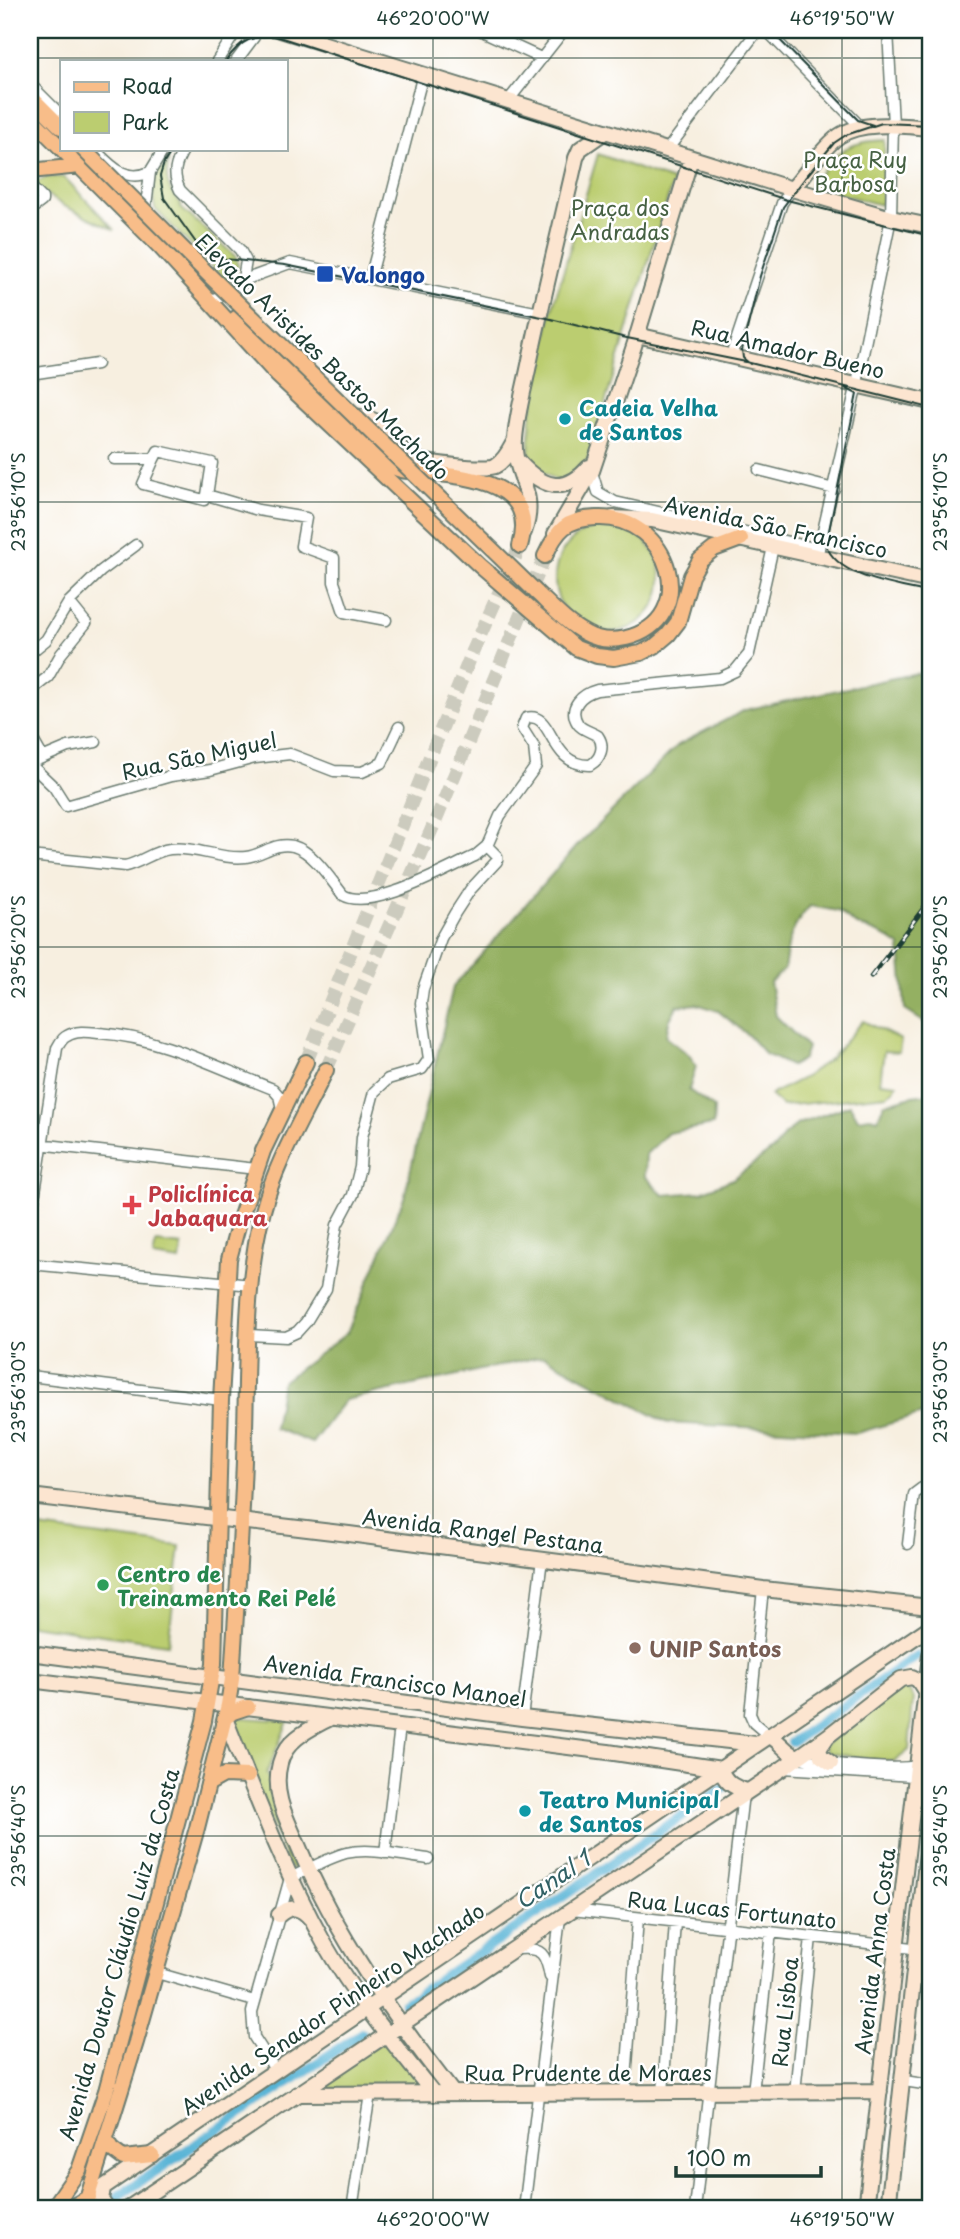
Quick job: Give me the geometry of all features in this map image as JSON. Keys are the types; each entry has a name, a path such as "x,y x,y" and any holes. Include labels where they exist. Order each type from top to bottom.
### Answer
{"main road":[{"path":"280,30 792,189 891,218 930,226"},
{"path":"30,96 60,126"},
{"path":"30,117 60,146"},
{"path":"792,189 839,136 873,125 930,128"},
{"path":"212,301 241,322 335,414 394,467 405,471 463,477 504,490 518,505 524,522 522,539 530,501 518,461 515,439 540,313 576,158 580,149 606,131"},
{"path":"64,150 212,301 278,376 480,566 569,642 586,652 614,658 641,653 668,635 678,622 690,580 700,560 714,549 741,539"},
{"name":"Elevado Aristides Bastos Machado","path":"84,150 536,592 576,628 607,640 629,638 655,623 667,604 670,582 663,553 645,532 612,518"},
{"path":"545,556 594,465 691,158"},
{"path":"30,171 80,166"},
{"name":"Rua Amador Bueno","path":"637,335 930,402"},
{"path":"335,414 378,423 413,458 471,467 489,468 498,465 515,439"},
{"path":"518,461 541,481 558,485 576,480 594,465"},
{"path":"555,534 580,520 612,518"},
{"name":"Avenida São Francisco","path":"612,518 652,520 773,547 818,553 930,581"},
{"path":"306,1062 256,1169 229,1259 221,1400 214,1673 220,1707 290,1878 326,1945 385,2034 434,2094"},
{"path":"220,1707 232,1679 242,1521 248,1335 260,1224 273,1178 326,1070"},
{"name":"Avenida Rangel Pestana","path":"30,1496 763,1589 930,1607"},
{"path":"908,1606 930,1615"},
{"name":"Avenida Senador Pinheiro Machado","path":"68,2209 87,2203 103,2188 762,1739 928,1632"},
{"name":"Avenida Francisco Manoel","path":"30,1653 214,1673 400,1726 721,1769"},
{"name":"Avenida Anna Costa","path":"866,2209 896,1946 921,1773 925,1691 930,1655"},
{"path":"127,2209 745,1793 828,1736 905,1678 918,1679 925,1691"},
{"path":"30,1680 220,1707"},
{"name":"Avenida Francisco Manoel","path":"220,1707 233,1712 248,1707 334,1708 522,1718 762,1739"},
{"name":"Avenida Doutor Cláudio Luiz da Costa","path":"87,2203 157,1973 208,1784 220,1707"},
{"name":"Avenida Doutor Cláudio Luiz da Costa","path":"52,2209 79,2171 106,2091 220,1707"},
{"path":"334,1708 286,1749 277,1788 280,1804 308,1870 337,1927 400,2025 453,2094"},
{"path":"828,1736 819,1749 821,1756 831,1763"},
{"path":"762,1739 782,1744 788,1761"},
{"path":"721,1769 723,1778 745,1793"},
{"path":"208,1784 224,1775 247,1776"},
{"name":"Avenida Anna Costa","path":"888,2209 924,1949 930,1825"},
{"path":"279,1915 288,1908 296,1908 312,1919"},
{"name":"Rua Prudente de Moraes","path":"297,2094 880,2091"},
{"path":"107,2142 117,2155 123,2158 152,2155"},
{"path":"103,2188 100,2200 107,2209"}],"street":[{"path":"218,60 237,30"},
{"path":"237,60 254,37 253,30"},
{"path":"480,30 541,58"},
{"path":"508,101 564,30"},
{"path":"667,150 758,30"},
{"path":"766,30 862,128"},
{"path":"818,553 857,384 891,218 893,125 888,30"},
{"path":"370,279 423,74"},
{"path":"30,84 60,115"},
{"path":"95,150 111,166 126,175 150,172"},
{"path":"144,230 150,172 163,150"},
{"path":"183,150 177,160 175,173 180,190 244,254 244,280"},
{"path":"30,186 42,198 34,208"},
{"path":"731,356 782,203 792,189"},
{"path":"212,301 234,290 244,280 290,263 540,313"},
{"path":"30,374 97,365"},
{"path":"158,451 212,463 204,500 144,484 154,459 158,451"},
{"path":"114,459 154,459"},
{"name":"Avenida São Francisco","path":"594,465 598,492 615,502 818,553"},
{"path":"759,470 834,489"},
{"path":"207,495 263,511 306,518 301,547 334,558 334,582 344,612 386,620"},
{"path":"30,653 46,640 69,602 100,571 136,545"},
{"path":"30,856 125,866 139,863 154,853 169,849 191,849 227,857 249,857 277,845 294,847 308,854 343,895 351,900 382,897 475,856 487,846 500,816 536,766 534,747 522,728 526,718 533,716 541,719 555,746 570,761 590,765 600,755 602,746 598,736 583,729 577,722 575,707 583,695 597,690 720,678 735,671 749,654 773,547"},
{"path":"30,691 48,677 61,654 86,623 69,602"},
{"name":"Rua São Miguel","path":"30,764 54,787 66,806 171,776 255,758 290,754 334,771 362,772 382,762 399,727"},
{"path":"30,736 42,756"},
{"path":"30,764 42,756 68,747 96,742"},
{"path":"248,1335 286,1337 297,1332 326,1289 337,1225 353,1195 360,1167 362,1137 374,1092 388,1079 422,1069 429,1059 421,1003 423,989 441,937 455,913 470,890 498,862 497,856 487,846"},
{"path":"30,1224 57,1048 68,1034 107,1033 150,1040 273,1089 279,1096 282,1109"},
{"path":"30,1143 256,1169"},
{"path":"30,1264 252,1285"},
{"path":"30,1376 221,1400"},
{"path":"908,1544 914,1494 930,1486"},
{"path":"522,1718 542,1559"},
{"path":"762,1739 754,1723 750,1704 763,1589"},
{"path":"385,1853 400,1726"},
{"path":"788,1761 921,1773"},
{"path":"788,1761 906,1768 921,1773"},
{"path":"695,2209 745,1793"},
{"path":"276,2071 254,2038 252,2020 254,2001 290,1878 352,1852 385,1853 428,1860"},
{"path":"524,2209 552,1988 566,1914"},
{"name":"Rua Lucas Fortunato","path":"566,1914 638,1918 924,1949"},
{"path":"625,2093 638,1918"},
{"path":"663,2093 675,1922"},
{"path":"753,2092 771,1932"},
{"name":"Rua Lisboa","path":"795,2092 811,1937"},
{"path":"513,1949 530,1948 540,1951 546,1961 552,1988"},
{"path":"157,1973 254,2001"},
{"path":"904,2081 930,2085"},
{"path":"352,2209 370,2094"}],"green space":[{"name":"Praça Ruy Barbosa","path":"885,140 881,205 810,186 834,158 849,147"},
{"name":"Praça dos Andradas","path":"598,154 673,181 588,459 582,471 557,481 538,469 529,452 531,416 551,313"},
{"path":"169,160 168,185 182,205 180,207 236,257 237,270 229,281 155,209 155,178 159,168 163,169"},
{"path":"48,177 64,177 115,230 64,206 37,188 37,181"},
{"path":"608,526 628,530 645,542 657,559 661,579 657,599 645,616 628,628 608,632 588,628 571,616 559,599 555,579 559,559 571,542 588,530"},
{"path":"917,673 930,683 930,1026 905,1010 900,946 885,936 855,924 838,911 810,906 791,935 784,970 770,982 776,1016 807,1047 803,1059 791,1066 765,1054 748,1035 718,1011 697,1004 677,1006 669,1021 666,1037 689,1055 696,1066 689,1090 714,1108 713,1125 668,1133 646,1154 645,1176 663,1195 701,1192 733,1179 775,1148 785,1134 798,1124 850,1105 858,1119 878,1119 884,1104 930,1094 930,1412 857,1433 667,1423 544,1356 345,1400 312,1443 274,1428 282,1382 347,1333 404,1198 453,987 578,845 678,745 745,710"},
{"path":"863,1021 901,1040 899,1052 884,1051 880,1082 897,1084 894,1090 887,1095 782,1106 770,1095 805,1077 831,1058"},
{"path":"156,1243 182,1246 180,1261 153,1257"},
{"name":"Centro de Treinamento Rei Pelé","path":"31,1527 180,1546 168,1644 30,1625"},
{"path":"901,1686 910,1692 913,1699 909,1750 894,1762 827,1753 823,1746"},
{"path":"235,1717 288,1721 267,1773 301,1868 290,1868 231,1724"},
{"path":"385,2039 428,2091 305,2091"}],"waterway":[{"name":"Canal 1","path":"792,1742 916,1656"},
{"name":"Canal 1","path":"404,2004 723,1788"},
{"name":"Canal 1","path":"111,2201 362,2033"}],"tunnel":[{"path":"306,1062 473,651 520,546"},
{"path":"326,1070 438,815 545,556"}],"tram line":[{"path":"770,30 858,120 873,125"},
{"path":"227,60 236,48 248,40 262,36 279,37 787,200 930,236"},
{"path":"750,364 743,358 742,350 760,276 783,207 834,143 846,135 882,123 930,125"},
{"path":"172,150 160,176 164,198 199,247 225,259 285,265 547,318 622,337 746,362 930,408"},
{"path":"845,388 857,394 826,545 843,566 856,573 930,593"}],"railway":[{"path":"871,977 930,900"}],"place":[{"name":"Valongo","path":"325,274"},
{"name":"Cadeia Velha de Santos","path":"565,419"},
{"name":"Policlínica Jabaquara","path":"132,1205"},
{"name":"Centro de Treinamento Rei Pelé","path":"103,1585"},
{"name":"UNIP Santos","path":"635,1648"},
{"name":"Teatro Municipal de Santos","path":"525,1811"}]}
